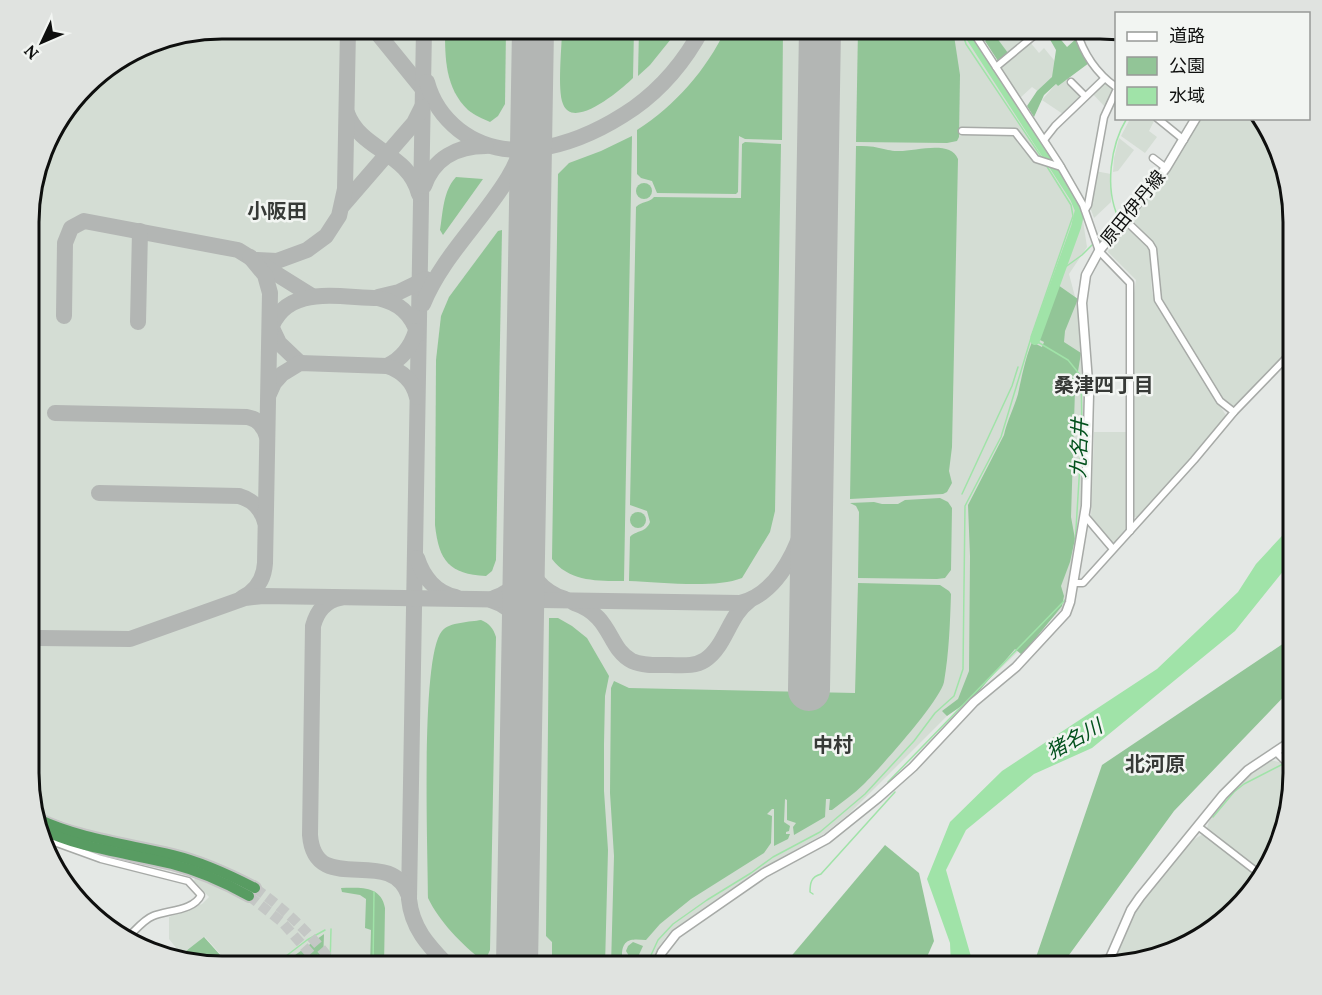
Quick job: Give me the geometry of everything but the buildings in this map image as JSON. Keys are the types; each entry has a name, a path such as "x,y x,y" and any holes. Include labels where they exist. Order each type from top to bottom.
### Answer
{"highway":[{"path":"46,822 72,832 194,861 214,868 252,892 191,869 73,841 49,832"}],"street":[{"path":"978,39 1061,167 1085,210 1099,251 1130,284 1130,531"},
{"path":"996,67 1030,39"},
{"path":"1079,39 1090,62 1115,88"},
{"path":"1044,140 1055,126 1104,79"},
{"path":"1071,82 1085,96"},
{"path":"1085,210 1088,205 1104,117 1115,91"},
{"path":"1159,120 1184,140"},
{"name":"原田伊丹線","path":"660,956 676,934 764,873 827,839 913,767 974,702 1016,667 1066,613 1084,516 1089,395 1082,303 1086,274 1099,251 1166,168 1195,120"},
{"path":"962,131 1015,132 1036,159 1061,167"},
{"path":"1153,158 1166,168"},
{"path":"1124,219 1153,249 1158,300 1220,401 1234,412"},
{"path":"1073,583 1083,583 1234,412 1283,361"},
{"path":"1084,516 1113,549"},
{"path":"1111,955 1131,910 1140,897 1223,795 1248,770 1283,747"},
{"path":"1276,752 1283,759"},
{"path":"1198,827 1254,870"},
{"path":"53,842 101,859 188,881 201,895 196,902 168,914 154,916 134,932"}],"shaded area":[{"path":"210,39 973,39 1081,207 1087,247 1069,274 1078,308 1083,348 1084,486 1065,606 947,716 850,813 824,834 777,860 684,922 666,937 655,956 323,956 324,934 294,956 222,956 205,937 184,952 178,951 169,939 169,917 202,904 209,897 194,881 195,878 155,845 141,844 96,833 44,815 39,785 39,222 45,175 53,152 70,121 101,85 141,58 163,49"},
{"path":"997,39 1027,39 1008,54"},
{"path":"1030,42 1039,53 1044,48 1058,65 1057,76 1039,92 1032,87 1020,98 1001,66"},
{"path":"1065,79 1082,96 1063,114 1042,100 1056,84 1058,86"},
{"path":"1104,82 1113,88 1106,108 1091,92"},
{"path":"1129,120 1154,121 1149,131 1157,137 1145,153 1121,136"},
{"path":"1199,120 1251,120 1264,141 1277,175 1283,222 1283,356 1231,409 1222,399 1162,301 1159,294 1157,249 1130,217 1170,169"},
{"path":"1119,138 1134,150 1118,171 1113,172 1114,158"},
{"path":"1095,171 1111,174 1111,202 1094,218 1090,207"},
{"path":"1124,225 1127,225 1149,247 1152,292 1156,305 1227,417 1137,518 1132,516 1136,280 1108,252 1107,247"},
{"path":"1094,432 1127,432 1126,529 1115,542 1111,543 1091,518"},
{"path":"1270,760 1279,762 1283,760 1283,785 1277,820 1258,864 1237,894 1211,918 1181,937 1147,950 1117,955 1137,908 1188,843 1203,834 1211,815 1224,798 1254,770"}],"green space":[{"path":"445,39 506,39 505,104 498,116 490,122 468,110 460,101 448,72"},
{"path":"561,39 634,39 633,78 609,98 587,111 577,113 568,111 563,104 560,68"},
{"path":"639,39 671,39 650,65 638,76"},
{"path":"721,39 783,39 782,140 745,139 739,136 738,192 736,194 657,193 652,181 641,178 637,174 637,130 665,109 689,86"},
{"path":"858,39 955,39 960,75 959,137 957,141 947,143 856,142"},
{"path":"998,39 1008,53 998,61 985,41"},
{"path":"1050,39 1060,39 1067,47 1077,39 1089,63 1058,86 1056,84 1044,95 1034,117 1027,106 1037,91 1052,77 1056,50"},
{"path":"632,136 624,581 594,580 567,572 552,559 558,174 569,163"},
{"path":"745,142 781,144 775,511 770,532 742,578 702,584 629,581 630,537 646,528 650,522 647,511 630,505 636,207 654,197 741,198 742,144"},
{"path":"856,146 897,151 940,148 954,153 958,159 952,447 949,471 952,483 947,492 943,494 850,499"},
{"path":"456,177 483,179 443,235 440,230 444,202 448,189"},
{"path":"644,183 652,191 644,199 636,191"},
{"path":"502,230 496,560 492,571 486,576 473,575 455,568 448,563 439,548 435,525 436,360 441,316 449,297 498,231"},
{"path":"1058,285 1078,299 1065,331 1064,342 1081,353 1075,390 1071,517 1075,539 1061,586 1064,596 1062,606 1022,655 1015,649 973,698 947,716 942,711 958,699 969,671 968,505 1004,435 1032,342 1042,347 1044,342 1038,339"},
{"path":"940,498 948,502 952,508 951,570 945,578 858,578 859,512 856,506 850,503 898,504 905,500"},
{"path":"635,512 641,512 646,520 644,526 635,528 630,523 630,517"},
{"path":"858,583 940,585 949,591 951,594 948,649 944,682 932,704 872,776 832,810 829,810 830,799 826,799 825,817 794,835 793,827 796,823 787,820 787,800 785,799 784,822 790,826 789,831 786,832 790,834 788,839 774,846 774,809 772,809 767,814 772,816 771,843 764,853 691,899 660,924 646,940 626,942 623,956 611,956 614,856 610,793 611,688 614,681 629,688 855,693"},
{"path":"549,618 558,618 587,638 609,676 605,696 604,744 608,850 605,956 552,956 552,942 546,936"},
{"path":"481,620 491,627 496,637 490,950 487,956 477,956 467,947 438,915 428,898 427,758 431,677 435,648 442,631 455,624"},
{"path":"1283,644 1283,697 1174,811 1068,956 1036,956 1102,765"},
{"path":"885,845 919,873 934,941 927,956 791,956"},
{"path":"341,888 368,889 379,895 383,901 385,908 384,956 370,956 371,930 365,928 366,899 360,895 342,892"},
{"path":"324,934 323,956 294,956"},
{"path":"204,937 221,956 210,956 185,952"},
{"path":"633,942 643,946 638,956 629,956 626,951"}],"water":[{"name":"猪名川","path":"1283,535 1283,571 1235,631 1092,748 1034,774 966,830 946,870 971,956 951,956 950,943 927,879 950,822 1002,771 1157,669 1238,592 1256,564"}],"waterway":[{"path":"964,39 1042,158"},
{"name":"九名井","path":"972,39 1075,198 1080,210 1035,340"},
{"path":"1096,240 1118,217 1112,193 1111,167 1117,141 1126,120"},
{"path":"1031,337 1073,216 1071,205 1046,165"},
{"name":"九名井","path":"1051,298 1054,297 1064,268 1093,244"},
{"path":"651,956 658,940 673,924 773,857 820,832 865,794 914,741 935,713 954,696 963,669 965,506 1001,437 1031,338 1068,360 1081,376 1082,431 1075,545"},
{"path":"962,494 1012,386 1018,367"},
{"name":"九名井","path":"888,782 1067,598"},
{"path":"1213,817 1234,792 1244,784 1283,764"},
{"name":"九名井","path":"813,894 810,892 813,879 821,874 895,792"},
{"path":"373,956 374,892"},
{"path":"330,956 331,929"},
{"path":"286,956 325,930"}],"taxiway":[{"path":"257,260 277,261 307,250 326,236 339,216 345,189 348,39"},
{"path":"382,39 426,93"},
{"path":"424,39 409,899 418,928 439,956"},
{"path":"427,82 435,102 448,120 459,130 480,142 502,148 525,150 548,147 594,131 634,108 672,72 696,39"},
{"path":"423,304 451,255 508,178 518,159 524,140 532,99"},
{"path":"343,205 414,123 422,107"},
{"path":"347,113 363,136 405,169 419,194"},
{"path":"424,186 428,176 440,161 465,148 486,146"},
{"path":"64,316 65,243 71,228 84,221 238,250 312,296"},
{"path":"138,322 140,231"},
{"path":"242,598 258,584 265,563 270,293 265,275 250,257"},
{"path":"378,297 399,292 426,279"},
{"path":"270,331 277,316 288,306 301,299 331,296 378,298 392,303 408,315 418,334"},
{"path":"270,324 279,343 300,363"},
{"path":"387,366 405,352 416,331"},
{"path":"269,394 274,383 282,374 300,363 387,366 406,377 417,397"},
{"path":"55,413 247,417 260,424 267,437"},
{"path":"39,638 130,639 245,598 263,596 740,603 756,596 770,585 792,554 806,516 812,480"},
{"path":"99,493 239,496 256,505 265,522"},
{"path":"524,550 528,566 537,581 549,592 565,599"},
{"path":"417,558 431,583 442,592 456,597"},
{"path":"494,598 510,589 520,574 524,562"},
{"path":"340,598 322,608 313,626 310,835 315,854 325,864 339,868 387,873 400,881 409,896"},
{"path":"491,600 504,606 513,614 517,619 522,638"},
{"path":"574,603 596,616 618,648 632,661 650,665 692,665 705,660 712,654 737,614 749,601"},
{"path":"515,956 517,943"}],"runway":[{"path":"517,956 533,39"},
{"path":"809,690 820,39"}],"tunnel":[{"path":"255,888 298,924 327,956"},
{"path":"249,896 282,922 312,956"}],"district":[{"name":"小阪田","path":"277,211"},
{"name":"桑津四丁目","path":"1104,385"},
{"name":"中村","path":"833,745"},
{"name":"北河原","path":"1155,764"}]}
